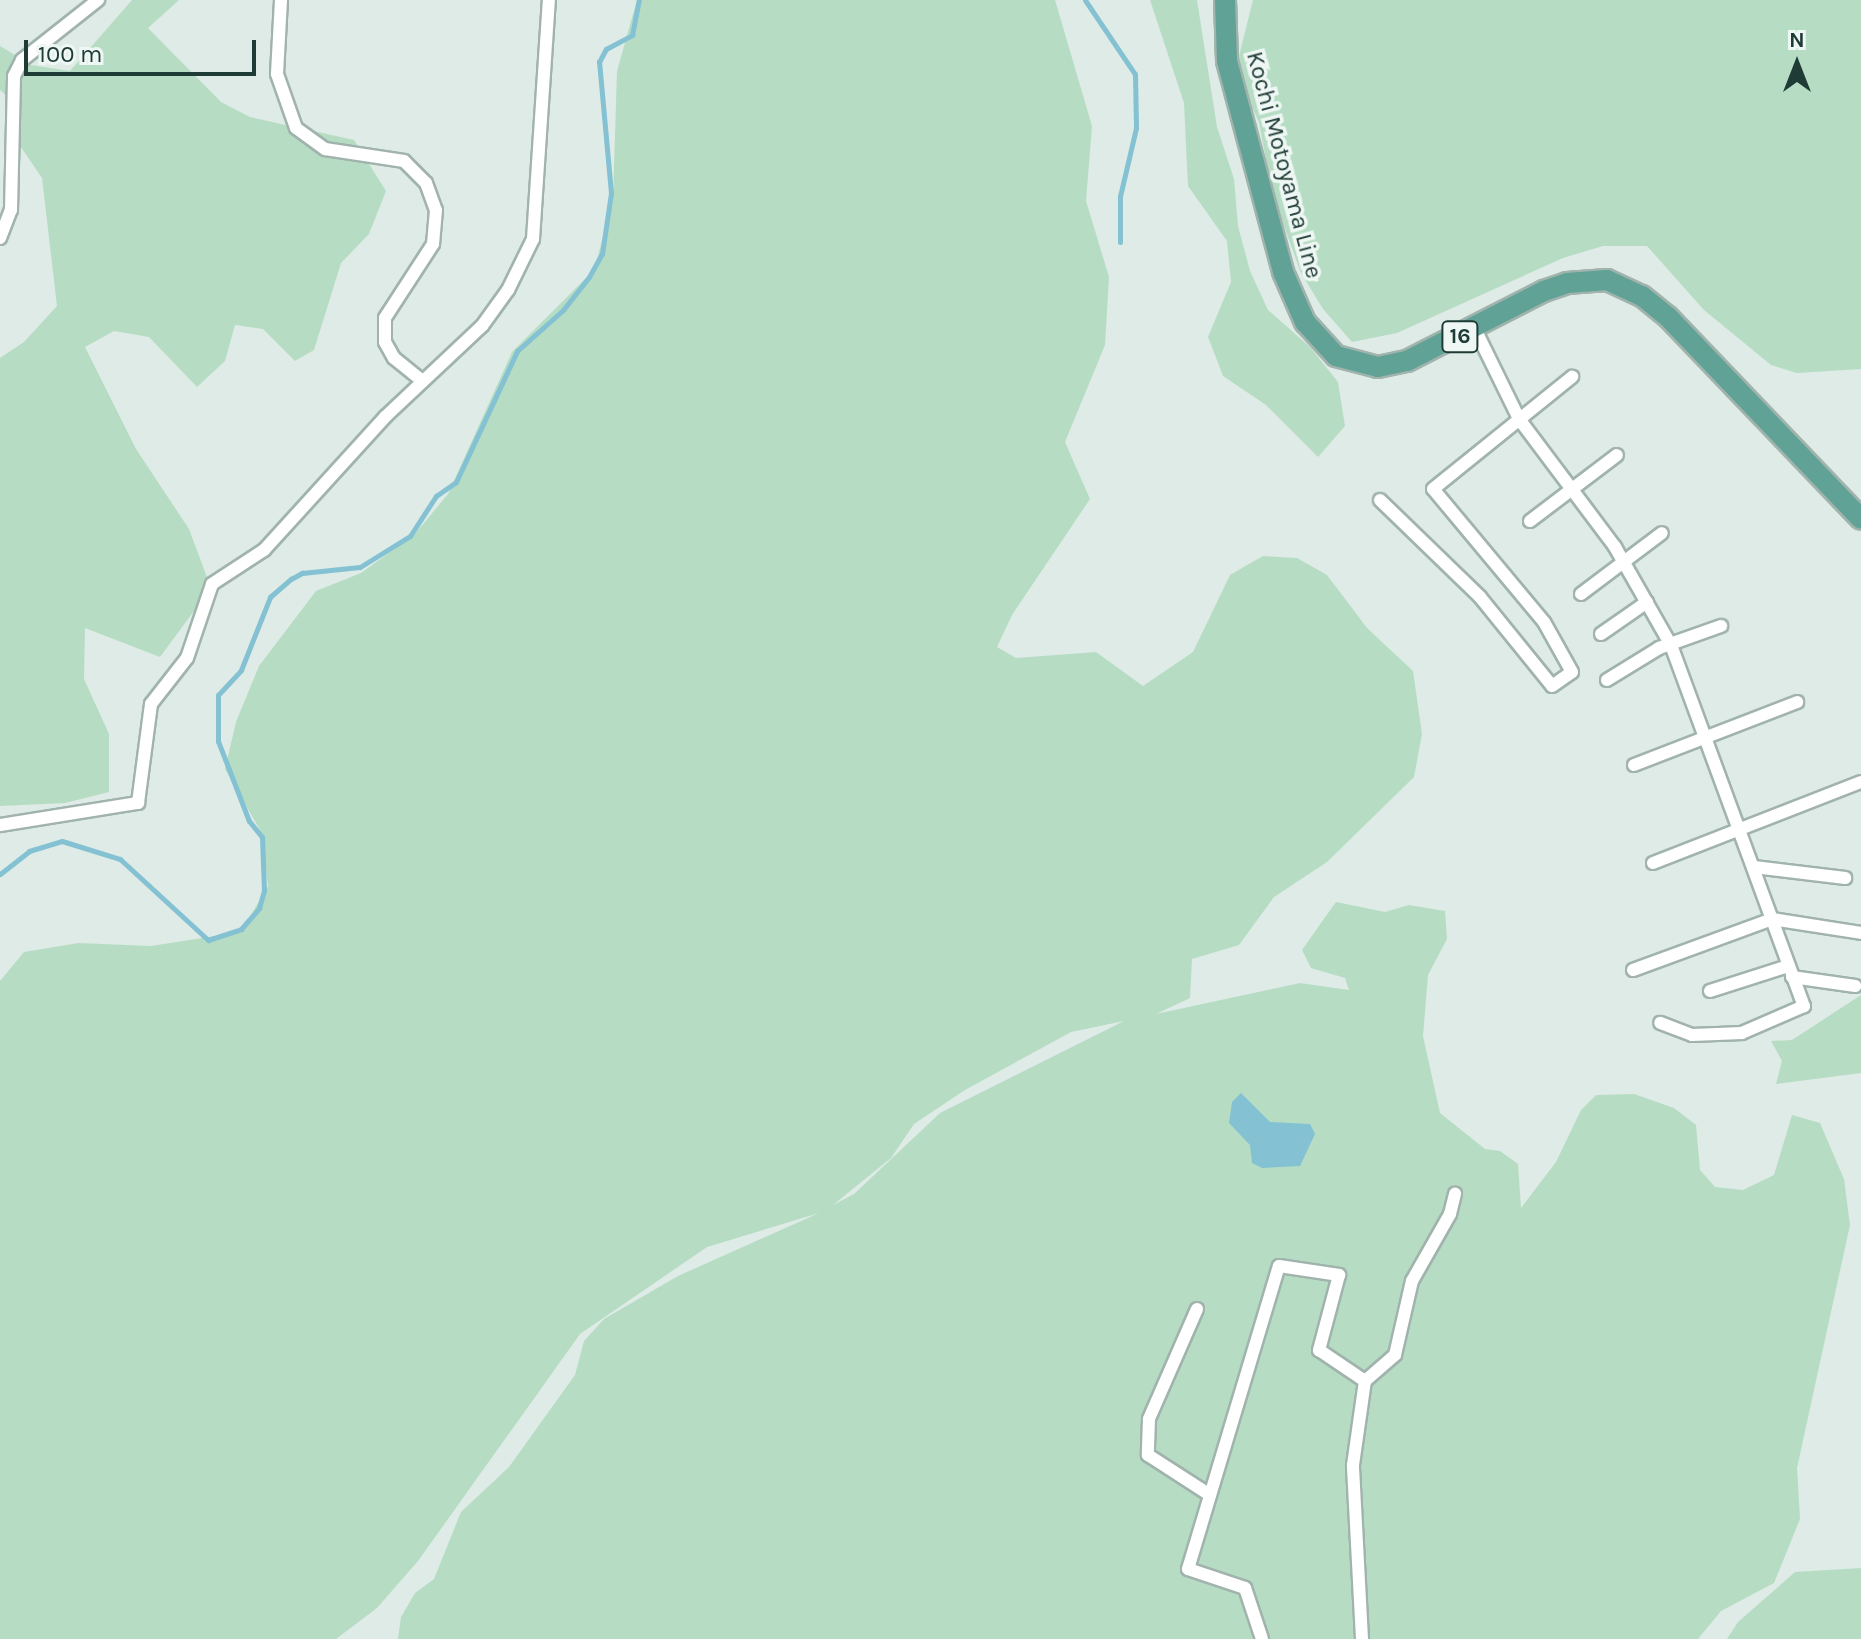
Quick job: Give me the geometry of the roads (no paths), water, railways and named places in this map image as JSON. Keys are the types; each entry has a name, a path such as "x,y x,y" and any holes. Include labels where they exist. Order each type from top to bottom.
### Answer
{"main road":[{"name":"Kochi Motoyama Line","path":"1225,0 1233,91 1283,272 1313,333 1336,356 1378,367 1424,355 1567,283 1607,280 1626,287 1668,317 1861,519"}],"street":[{"path":"0,238 11,210 14,76 22,60 98,0"},
{"path":"281,0 277,74 296,128 325,149 404,161 426,183 436,210 433,244 385,318 385,342 394,358 422,381"},
{"path":"0,825 138,803 151,704 187,658 212,584 264,550 422,381 482,326 508,290 533,239 549,0"},
{"path":"1475,329 1519,419 1575,486 1624,560 1671,645 1804,1006 1742,1033 1692,1035 1660,1023"},
{"path":"1380,500 1480,597 1552,686 1572,672 1544,622 1433,489 1572,377"},
{"path":"1530,521 1617,455"},
{"path":"1581,594 1662,533"},
{"path":"1601,634 1647,602"},
{"path":"1607,680 1671,645 1721,626"},
{"path":"1634,765 1797,702"},
{"path":"1653,863 1861,782"},
{"path":"1754,867 1845,878"},
{"path":"1633,970 1772,919 1861,933"},
{"path":"1710,991 1790,971 1855,986"},
{"path":"1362,1639 1353,1465 1365,1381 1395,1355 1412,1281 1450,1214 1455,1194"},
{"path":"1262,1639 1245,1588 1188,1569 1279,1266 1339,1275 1319,1350 1365,1381"},
{"path":"1197,1309 1149,1419 1148,1455 1210,1495"}],"water":[{"path":"1241,1093 1270,1122 1310,1124 1315,1134 1300,1166 1262,1168 1252,1163 1250,1145 1229,1123 1232,1102"}],"waterway":[{"path":"0,874 29,851 62,841 120,859 208,940 241,929 259,908 264,891 262,837 249,821 218,741 218,695 241,670 270,597 291,579 302,573 360,567 410,536 436,496 456,482 517,351 563,310 589,277 602,254 611,193 599,62 606,49 632,35 639,0"},
{"path":"1085,0 1135,74 1136,128 1120,196 1120,242"}]}
